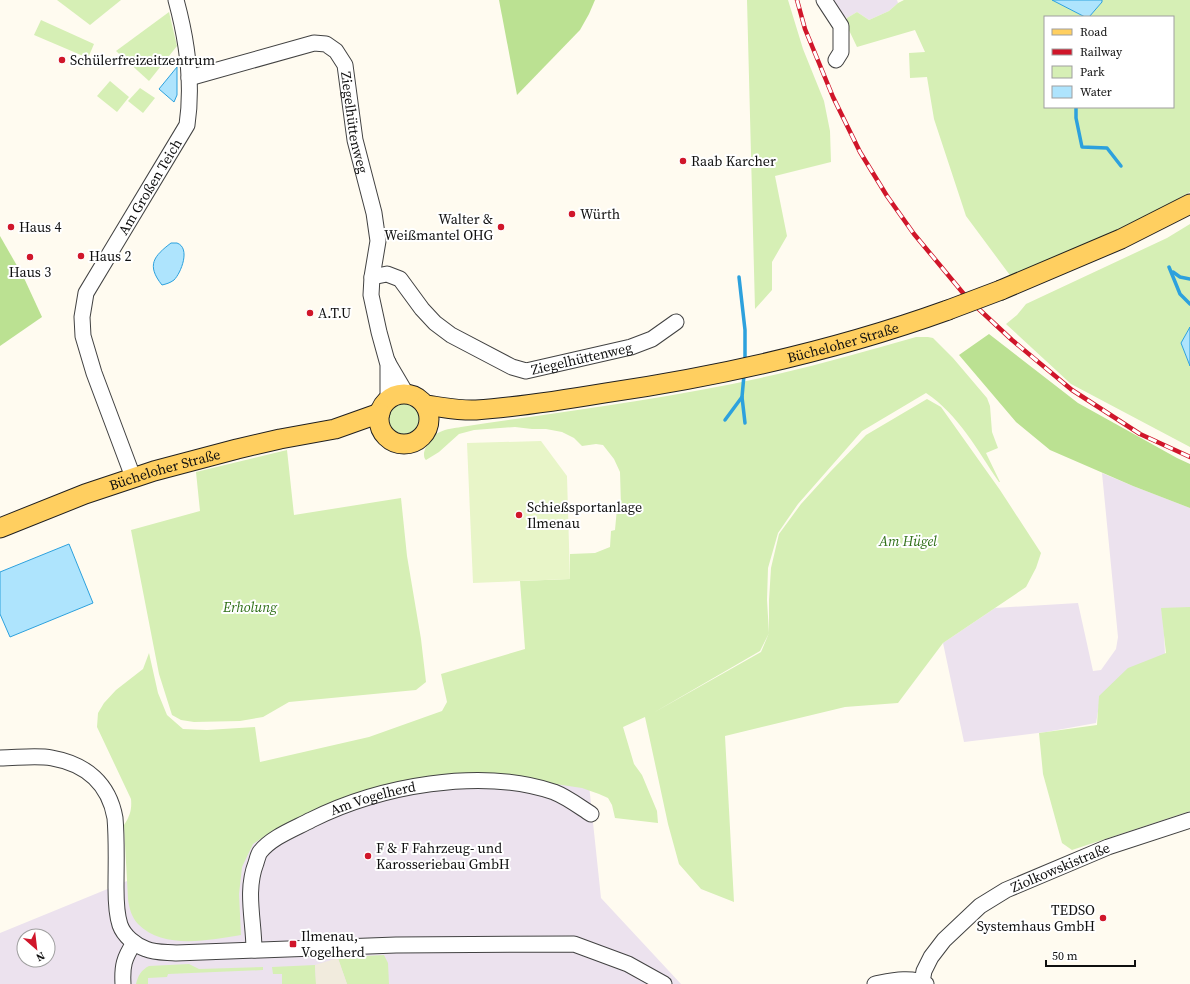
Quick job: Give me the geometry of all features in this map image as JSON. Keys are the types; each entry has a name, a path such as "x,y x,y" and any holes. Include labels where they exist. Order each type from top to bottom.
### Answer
{"main road":[{"name":"Bücheloher Straße","path":"0,528 85,494 134,477 195,459 280,439 335,429 384,407 399,395 407,395 419,399 425,406 475,410 571,399 714,375 864,337 948,310 1001,290 1121,239 1190,204"},
{"path":"425,406 429,415 429,425"},
{"path":"384,407 380,423 384,433"},
{"name":"Bücheloher Straße","path":"335,429 384,433 393,442 407,444 420,439 429,425 475,410"}],"street":[{"name":"Am Großen Teich","path":"134,477 90,358 83,336 82,317 86,293 187,125 189,110 189,78 180,13 176,0"},
{"path":"824,0 841,26 841,52 836,60"},
{"name":"Ziegelhüttenweg","path":"189,78 314,43 326,44 336,51 345,65 355,140 374,213 378,241 372,277 371,295 379,332 388,361 407,395"},
{"name":"Ziegelhüttenweg","path":"372,277 387,274 400,279 422,309 435,323 450,334 512,367 526,371 631,347 652,339 676,322"},
{"name":"Ziegelhüttenweg","path":"384,407 388,361"},
{"path":"0,758 51,758 63,761 82,768 101,784 108,794 112,806 115,829 116,898 120,926 134,943 147,950 161,952 396,945 574,944 628,964 664,984"},
{"name":"Am Vogelherd","path":"254,950 250,896 252,873 260,853 272,842 326,813 375,795 437,783 467,781 497,782 529,786 556,793 591,814"},
{"name":"Ziolkowskistraße","path":"924,983 924,971 944,940 980,906 1006,890 1108,847 1190,820"},
{"path":"122,984 122,968 127,954 134,943"},
{"path":"875,984 900,980 924,983"}],"shaded area":[{"path":"831,0 897,0 898,3 889,11 869,20 857,12 847,18 837,10"},
{"path":"1102,473 1190,508 1190,610 1163,613 1165,654 1100,700 1096,723 1046,732 964,742 943,643 995,608 1078,603 1093,671 1101,670 1116,649 1118,637"},
{"path":"587,766 601,898 681,984 0,984 0,933 345,792"},
{"path":"338,958 347,984 316,984 315,965"}],"green space":[{"path":"57,0 121,0 90,25"},
{"path":"499,0 595,0 580,30 517,95"},
{"path":"747,0 788,0 803,49 824,101 830,131 831,162 775,176 787,236 772,262 772,290 755,309"},
{"path":"904,0 1052,0 1083,16 1044,16 1044,108 1174,108 1174,16 1090,16 1102,2 1102,0 1190,0 1190,192 1151,214 1012,278 966,216 934,119 927,77 910,78 909,53 925,52 915,30 857,47 847,26 847,18 857,12 869,20 889,11"},
{"path":"169,12 177,46 149,81 116,51"},
{"path":"41,20 94,44 88,58 34,35"},
{"path":"110,81 129,97 117,112 97,96"},
{"path":"140,88 155,98 143,113 128,101"},
{"path":"1190,224 1190,327 1181,343 1190,366 1190,447 1071,384 1006,324 1017,315 1026,304 1167,238"},
{"path":"0,236 24,278 42,317 0,346"},
{"path":"989,334 1078,403 1190,464 1190,508 1133,486 1050,450 1016,422 959,355"},
{"name":"Am Hügel","path":"916,337 933,338 953,358 987,398 990,406 992,432 998,448 986,453 1000,482 958,422 938,402 926,393 862,431 798,504 778,533 768,568 767,600 769,633 771,568 779,534 801,504 866,435 927,399 941,407 1000,490 1041,553 1036,568 1026,587 943,643 898,703 845,707 725,736 734,902 701,889 679,864 668,824 645,717 623,727 634,764 642,775 657,811 658,823 615,818 612,805 608,798 582,788 515,778 397,783 363,791 274,830 253,844 242,867 239,894 241,935 201,941 173,940 148,932 136,922 132,916 128,899 124,825 130,812 131,799 97,727 98,713 104,703 116,690 143,669 149,653 158,693 167,715 183,729 207,730 255,727 260,762 369,737 442,711 447,702 441,674 525,649 520,581 570,579 570,554 595,553 610,547 611,531 615,530 617,508 621,506 620,472 614,459 603,445 596,444 582,446 574,438 562,432 546,429 515,427 474,430 459,434 439,452 426,460 424,453 427,444 437,434 453,428 620,404 739,383 796,370","holes":["769,633 761,652 653,713 760,651"]},
{"path":"401,403 407,403 416,407 420,419 416,431 407,435 401,435 392,431 388,422 388,416 392,407"},
{"name":"Schießsportanlage Ilmenau","path":"541,441 567,476 570,579 473,583 467,443"},
{"name":"Erholung","path":"287,450 294,515 401,498 407,556 421,639 426,682 416,690 289,702 263,717 240,721 194,722 181,720 172,715 159,674 131,530 200,511 196,472"},
{"path":"1190,607 1190,811 1072,850 1062,843 1043,774 1039,733 1097,725 1099,696 1128,668 1166,653 1161,608"},
{"path":"384,955 388,963 389,984 347,984 338,959 344,957"},
{"path":"189,964 199,969 263,967 263,970 168,974 167,977 148,978 148,984 136,984 140,974 149,966"},
{"path":"315,965 316,984 282,984 282,974 273,974 272,967"}],"water":[{"path":"1052,0 1102,0 1102,2 1090,16 1083,16"},
{"path":"177,67 177,95 174,102 159,89"},
{"path":"171,243 177,243 183,250 184,255 182,267 174,280 170,283 162,285 154,272 154,261 160,252"},
{"path":"1190,327 1190,366 1181,343"},
{"path":"69,544 93,603 10,637 0,614 0,572"}],"waterway":[{"path":"1076,108 1076,118 1082,147 1107,148 1121,166"},
{"path":"1169,267 1180,294 1190,304"},
{"path":"1173,272 1180,277 1190,279"},
{"path":"739,277 745,330 745,362"},
{"path":"744,375 742,397 745,423"},
{"path":"725,420 742,397"}],"railway":[{"path":"797,0 805,29 833,97 860,152 887,196 914,234 968,299 1012,340 1072,390 1140,434 1190,457"}],"place":[{"name":"Schülerfreizeitzentrum","path":"62,60"},
{"name":"Raab Karcher","path":"683,161"},
{"name":"Würth","path":"572,214"},
{"name":"Haus 4","path":"11,227"},
{"name":"Walter & Weißmantel OHG","path":"501,227"},
{"name":"Haus 2","path":"81,256"},
{"name":"Haus 3","path":"30,257"},
{"name":"A.T.U","path":"310,313"},
{"name":"Schießsportanlage Ilmenau","path":"519,515"},
{"name":"F & F Fahrzeug- und Karosseriebau GmbH","path":"368,856"},
{"name":"TEDSO Systemhaus GmbH","path":"1103,918"},
{"name":"Ilmenau, Vogelherd","path":"293,944"}]}
